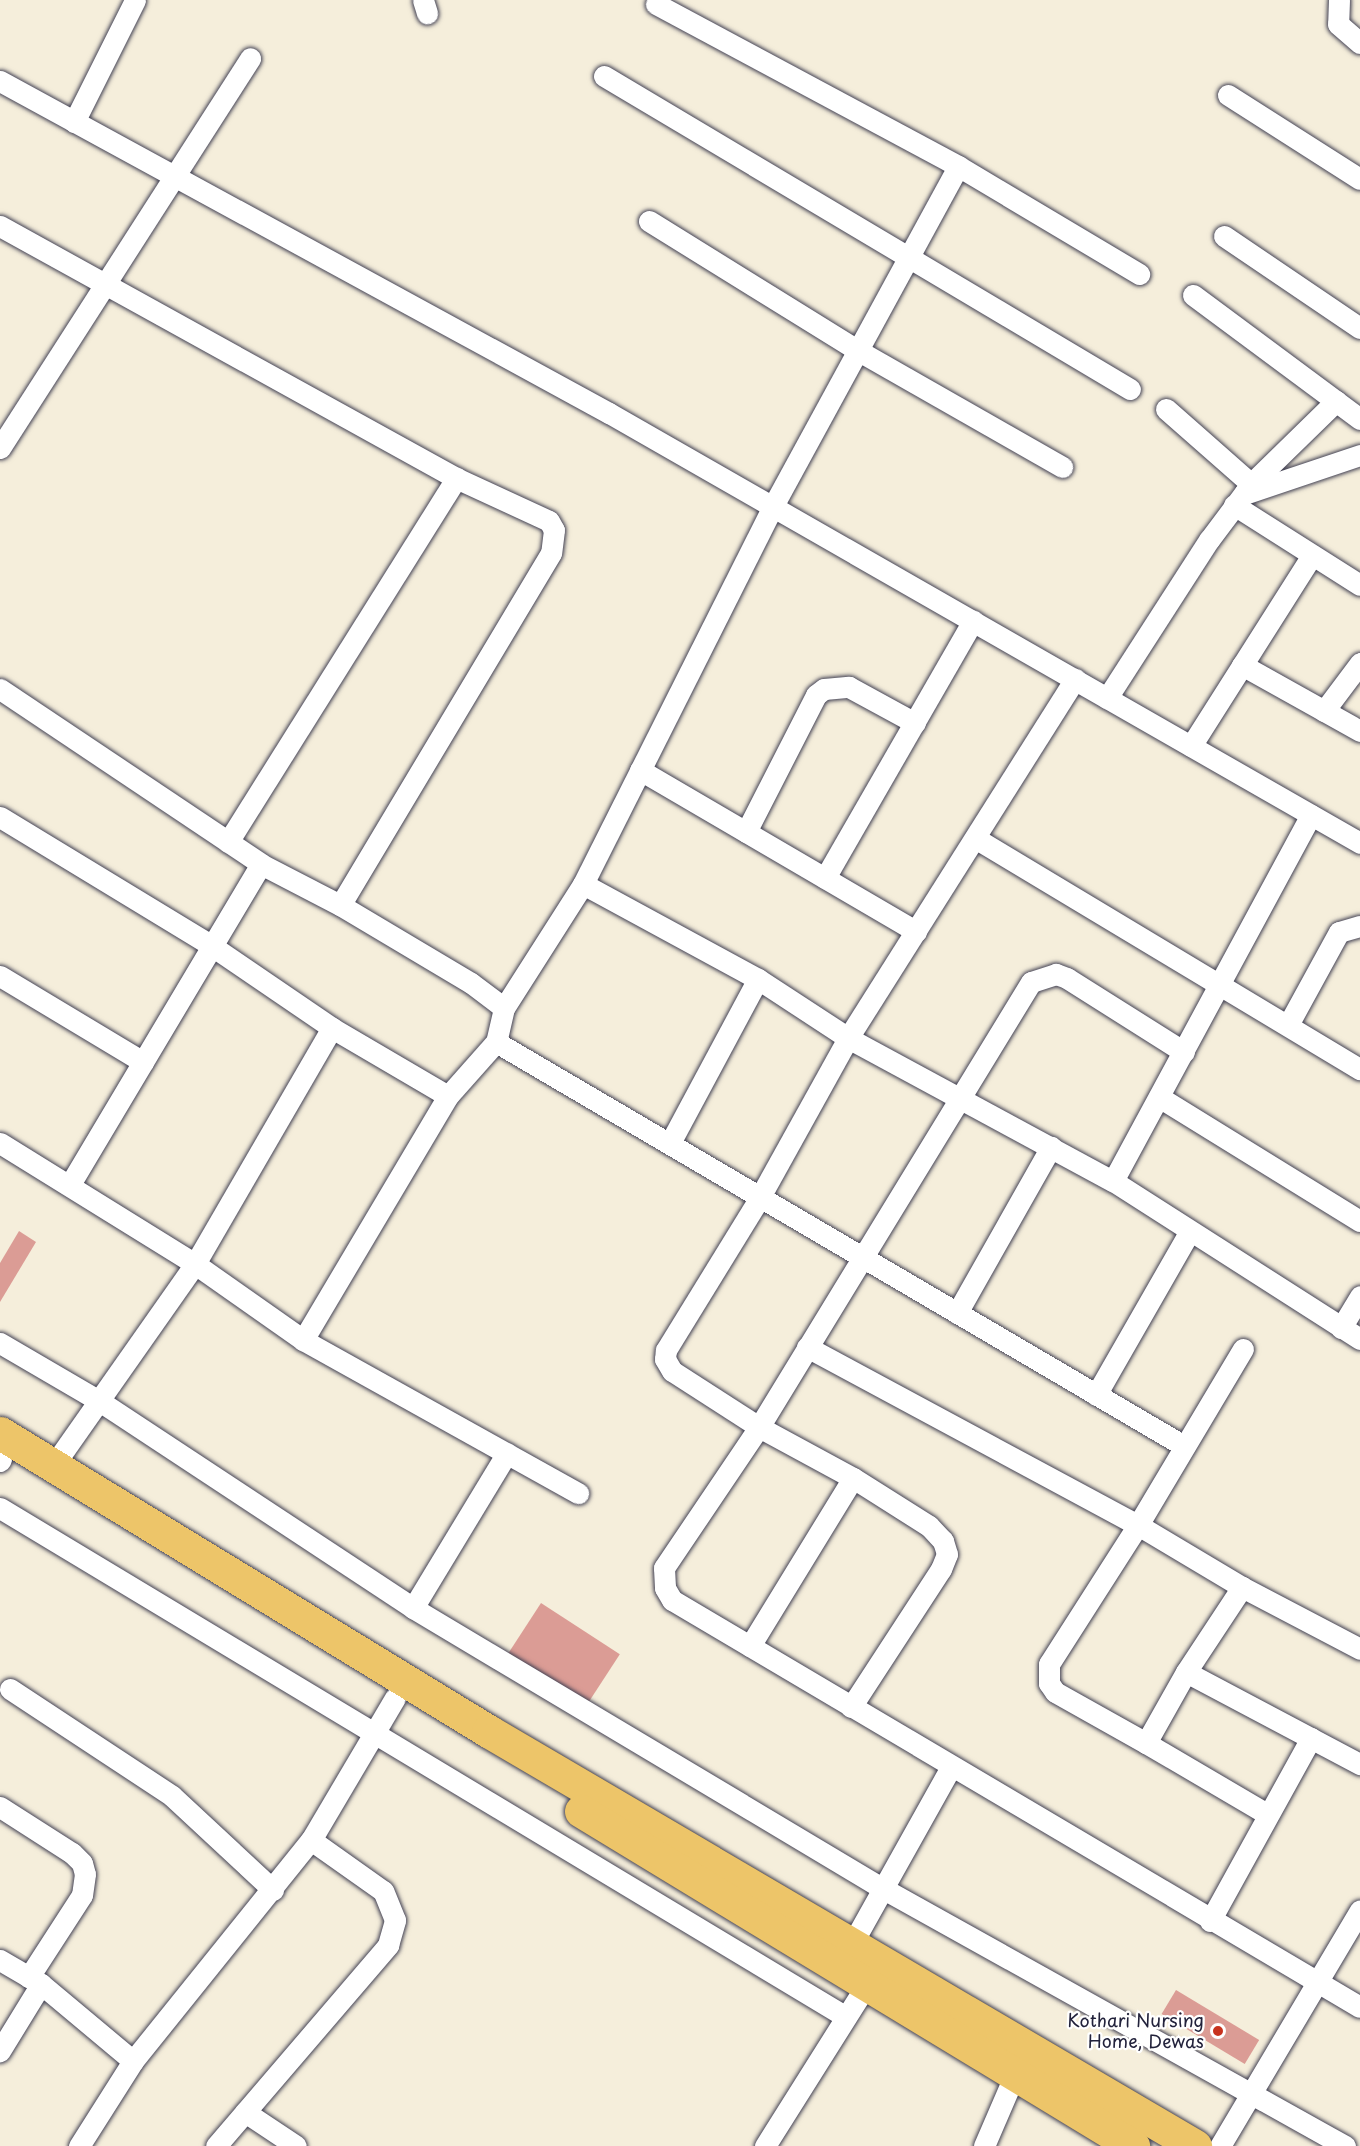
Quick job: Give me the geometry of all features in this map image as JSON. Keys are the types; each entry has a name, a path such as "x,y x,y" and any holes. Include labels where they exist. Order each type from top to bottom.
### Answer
{"main road":[{"path":"0,1453 53,1466 488,1731 1195,2146"},
{"path":"0,1453 395,1698 1133,2146"}],"street":[{"path":"74,122 135,0"},
{"path":"1339,0 1338,24 1360,43"},
{"path":"656,4 958,166 1139,274"},
{"path":"0,448 107,286 250,58"},
{"path":"604,76 911,256 1130,389"},
{"path":"0,81 174,178 599,407 1360,843"},
{"path":"1228,95 1357,171"},
{"path":"303,1340 448,1096 496,1042 504,1008 583,884 772,506 911,256 958,166"},
{"path":"649,220 859,351 1062,467"},
{"path":"0,226 456,478 549,521 554,531 554,546 340,905"},
{"path":"1224,237 1360,328"},
{"path":"1193,295 1360,419"},
{"path":"1107,698 1243,494 1336,401"},
{"path":"1166,409 1243,494 1312,555 1360,585"},
{"path":"1243,494 1360,455"},
{"path":"228,842 456,478"},
{"path":"1191,746 1312,555"},
{"path":"825,878 973,621"},
{"path":"1324,711 1360,663"},
{"path":"1242,665 1360,731"},
{"path":"850,1707 941,1569 947,1554 943,1541 929,1526 853,1478 759,1427 672,1371 665,1359 666,1350 760,1197 848,1038 1075,680"},
{"path":"746,832 816,694 824,689 849,687 915,723"},
{"path":"0,689 261,864 340,905 471,983 504,1008"},
{"path":"640,770 916,931"},
{"path":"1113,1181 1311,815"},
{"path":"0,817 212,946 332,1028 448,1096"},
{"path":"975,838 1360,1069"},
{"path":"69,1184 261,864"},
{"path":"583,884 758,979 848,1038 1113,1181 1360,1339"},
{"path":"1288,1025 1339,932 1360,926"},
{"path":"1184,1052 1068,978 1056,974 1041,976 1031,982 958,1097 759,1427 664,1568 665,1588 672,1600 1316,1984 1360,2007"},
{"path":"0,976 143,1062"},
{"path":"670,1143 758,979"},
{"path":"53,1466 101,1402 195,1264 332,1028"},
{"path":"496,1042 1184,1446"},
{"path":"1159,1097 1360,1221"},
{"path":"0,1143 195,1264 303,1340 578,1493"},
{"path":"957,1312 1051,1147"},
{"path":"1096,1395 1190,1231"},
{"path":"1341,1328 1360,1296"},
{"path":"0,1343 101,1402 413,1608 882,1888 1250,2096 1345,2146"},
{"path":"807,1347 1138,1525 1242,1587 1360,1648"},
{"path":"1243,1349 1138,1525 1049,1664 1049,1683 1055,1692 1267,1814"},
{"path":"413,1608 507,1454"},
{"path":"750,1646 853,1478"},
{"path":"0,1508 373,1735 846,2017"},
{"path":"1146,1743 1186,1672 1242,1587"},
{"path":"1186,1672 1360,1764"},
{"path":"3,1692 172,1796 273,1890"},
{"path":"83,2145 133,2061 311,1840 395,1698"},
{"path":"1210,1921 1311,1738"},
{"path":"852,1944 951,1767"},
{"path":"0,1807 72,1853 82,1863 85,1874 82,1895 35,1980 0,2051"},
{"path":"216,2146 388,1945 395,1920 383,1891 311,1840"},
{"path":"1220,2146 1360,1910"},
{"path":"0,1960 35,1980 133,2061"},
{"path":"765,2146 867,1984"},
{"path":"984,2146 1015,2074"},
{"path":"245,2112 296,2146"}],"building":[{"path":"19,1231 36,1242 0,1302 0,1263"},
{"path":"541,1603 620,1654 587,1705 508,1654"},
{"path":"1176,1990 1259,2040 1245,2064 1162,2014"}],"place":[{"name":"Kothari Nursing Home, Dewas","path":"1218,2031"}]}
